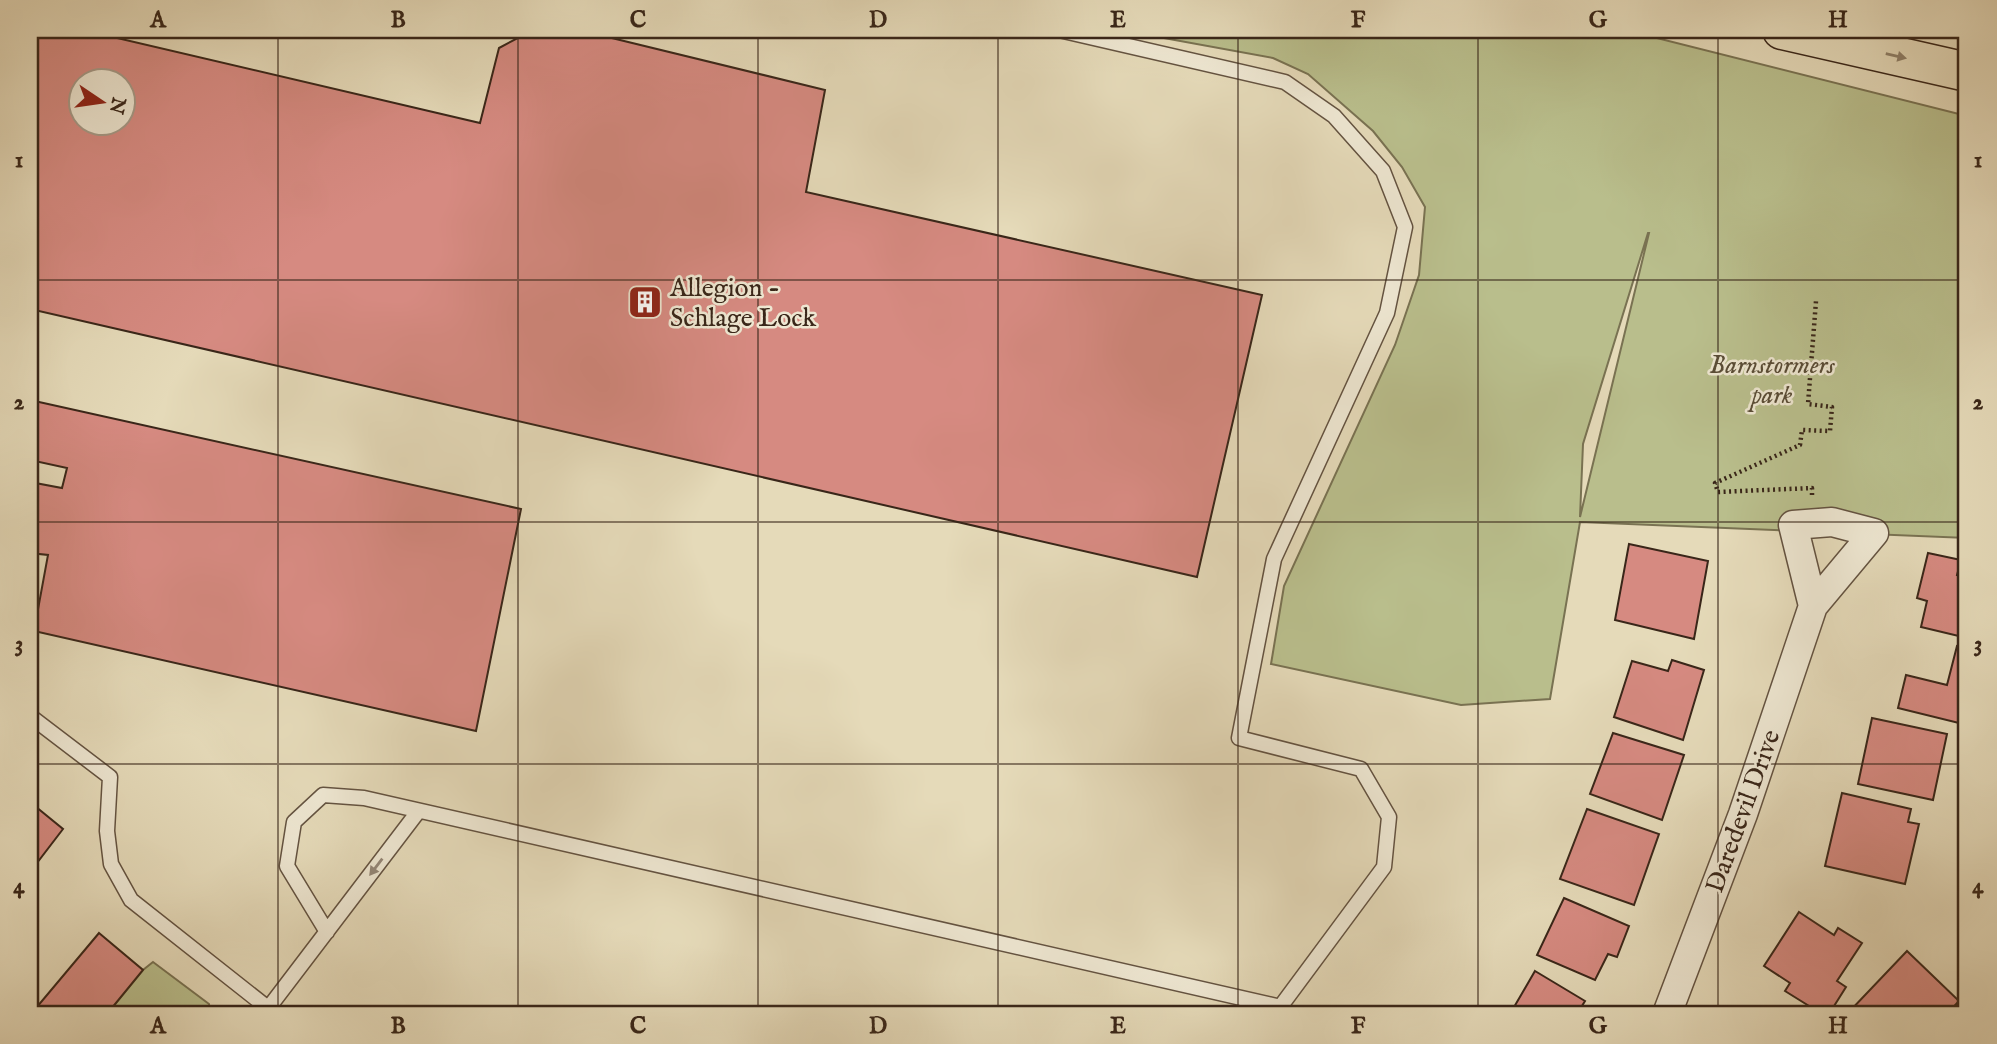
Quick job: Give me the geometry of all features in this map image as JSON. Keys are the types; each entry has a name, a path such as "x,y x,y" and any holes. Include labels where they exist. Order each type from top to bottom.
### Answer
{"main road":[{"path":"1782,30 1967,72"}],"street":[{"name":"Daredevil Drive","path":"1667,1014 1743,814 1813,606"}],"lane":[{"path":"327,932 287,866 295,822 323,795 364,798 417,813 1278,1011 1384,867 1389,817 1361,769 1238,738 1273,559 1387,313 1405,227 1382,171 1334,116 1285,82 1059,30"},
{"path":"30,716 110,777 107,831 111,864 131,900 266,1012 417,813"}],"path":[{"path":"1812,500 1812,488 1718,492 1716,483 1800,445 1802,430 1830,431 1832,407 1808,404 1816,301"}],"green space":[{"name":"Barnstormers park","path":"1120,30 1625,30 1967,116 1967,538 1580,522 1550,699 1461,705 1271,664 1284,586 1395,345 1419,275 1425,207 1402,167 1373,131 1308,74 1273,58","holes":["1649,233 1580,517 1583,444"]},
{"path":"153,962 209,1004 210,1014 107,1014 143,970"}],"building":[{"name":"Allegion - Schlage Lock","path":"30,30 83,30 480,123 499,48 533,30 579,30 825,90 806,192 1262,295 1197,577 30,309"},
{"path":"30,400 521,509 476,731 34,631 48,555 30,553 30,482 62,488 67,468 30,460"},
{"path":"1629,544 1708,561 1694,639 1615,620"},
{"path":"1928,553 1961,560 1957,575 1967,578 1967,638 1921,627 1927,601 1917,598"},
{"path":"1957,646 1967,648 1967,725 1898,708 1906,675 1947,685"},
{"path":"1672,660 1704,670 1683,740 1614,717 1632,661 1668,671"},
{"path":"1872,718 1947,734 1933,800 1858,784"},
{"path":"1613,733 1684,755 1662,820 1590,794"},
{"path":"1842,793 1911,809 1908,822 1919,824 1905,884 1825,866"},
{"path":"30,802 63,829 30,872"},
{"path":"1587,809 1659,834 1634,905 1560,879"},
{"path":"1564,898 1629,926 1617,957 1608,954 1595,980 1537,955"},
{"path":"1799,912 1834,935 1838,928 1862,943 1837,981 1846,987 1829,1014 1822,1014 1785,991 1790,983 1764,966"},
{"path":"99,933 143,970 107,1014 31,1014"},
{"path":"1907,951 1959,1001 1947,1014 1847,1014"},
{"path":"1535,971 1585,1001 1577,1014 1510,1014"}],"place":[{"name":"Allegion - Schlage Lock","path":"645,302"}]}
